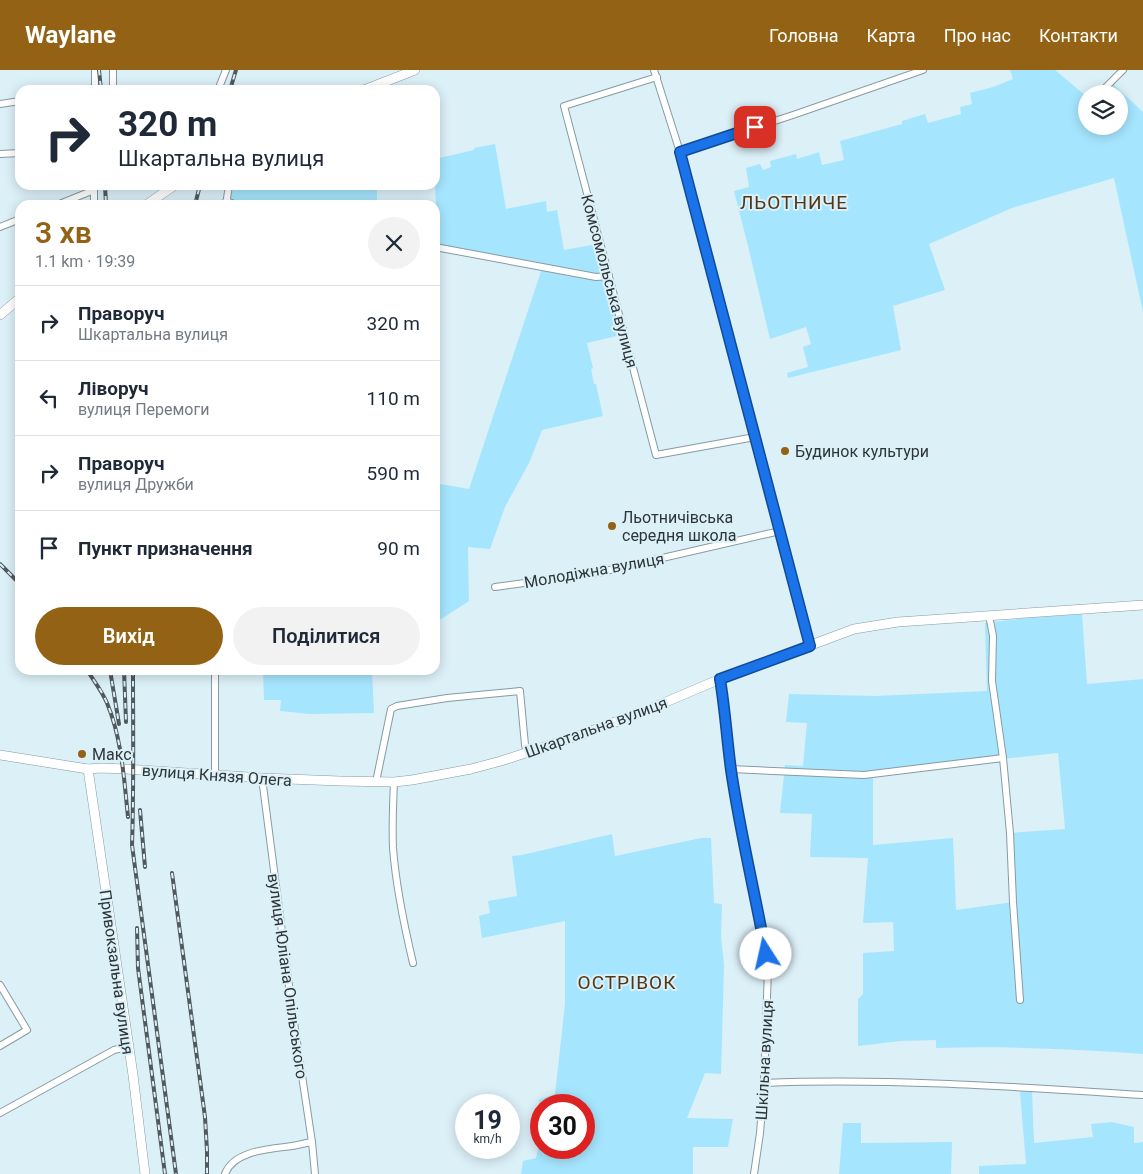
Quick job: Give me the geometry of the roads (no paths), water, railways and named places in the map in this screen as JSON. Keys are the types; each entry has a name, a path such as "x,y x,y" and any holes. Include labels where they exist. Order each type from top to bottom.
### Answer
{"street":[{"path":"95,70 95,85"},
{"path":"113,70 114,85"},
{"path":"220,85 226,70"},
{"path":"377,85 415,70"},
{"path":"654,70 680,152 810,646"},
{"path":"680,152 923,70"},
{"path":"1108,85 1122,70"},
{"name":"Комсомольська вулиця","path":"656,78 564,106 656,456 755,437"},
{"path":"0,104 15,102"},
{"path":"0,154 15,153"},
{"path":"67,200 90,190"},
{"path":"153,200 168,190"},
{"path":"0,227 15,221"},
{"path":"440,248 596,277 609,276"},
{"path":"0,315 15,302"},
{"name":"Молодіжна вулиця","path":"495,587 597,573 780,531"},
{"name":"Шкартальна вулиця","path":"376,782 412,780 471,769 527,753 613,723 720,679 854,629 898,622 1143,604"},
{"path":"989,616 993,636 992,681 1003,758 1010,833 1020,1000"},
{"path":"215,675 215,775"},
{"name":"Шкільна вулиця","path":"720,679 731,769 768,969 764,1083 754,1174"},
{"path":"376,782 391,709 397,706 447,698 520,691 527,753"},
{"name":"вулиця Князя Олега","path":"0,755 88,769 125,769 262,778 376,782"},
{"path":"731,769 864,775 1003,758"},
{"name":"Привокзальна вулиця","path":"88,769 145,1174"},
{"name":"вулиця Юліана Опільського","path":"262,778 315,1174"},
{"path":"394,782 393,846 395,866 402,917 413,963"},
{"path":"0,985 27,1030 0,1046"},
{"path":"0,1112 114,1050 128,1047"},
{"path":"764,1083 840,1081 932,1083 1143,1094"},
{"path":"225,1174 227,1168 234,1161 247,1154 270,1148 312,1142"}],"railway":[{"path":"99,70 100,85"},
{"path":"232,85 236,70"},
{"path":"105,190 106,200"},
{"path":"196,200 199,190"},
{"path":"0,564 15,579"},
{"path":"90,675 105,699 116,731 122,759 128,817"},
{"path":"111,675 119,724"},
{"path":"124,675 126,722"},
{"path":"133,675 132,845 176,1174"},
{"path":"140,810 145,867"},
{"path":"172,873 205,1117 207,1174"},
{"path":"137,928 138,968 165,1174"}],"place":[{"name":"Будинок культури","path":"785,451"},
{"name":"Льотничівська середня школа","path":"612,526"},
{"name":"Макс","path":"82,754"}],"district":[{"name":"ЛЬОТНИЧЕ","path":"794,202"},
{"name":"ОСТРІВОК","path":"627,982"}]}
